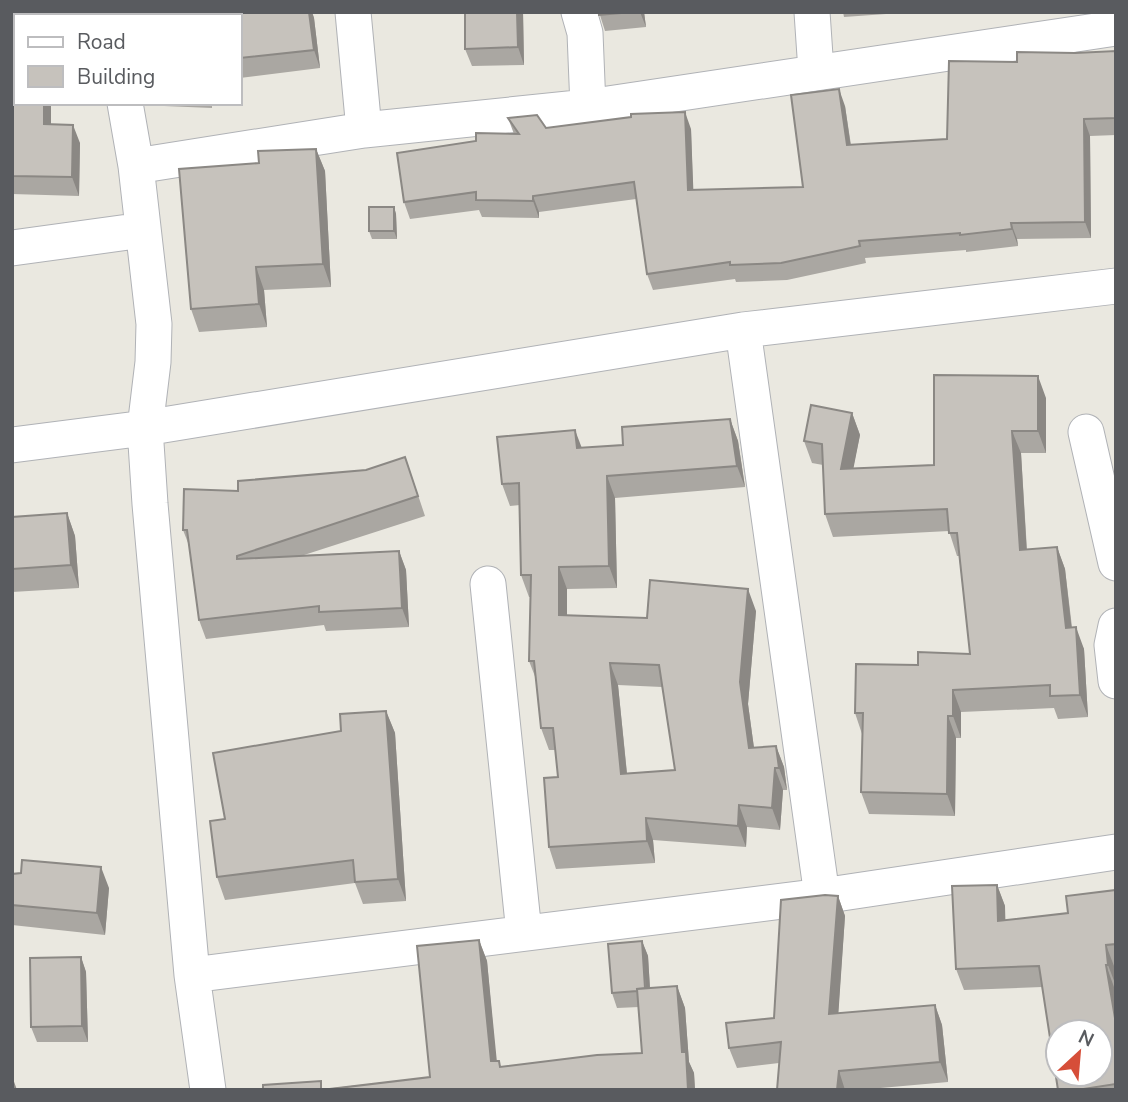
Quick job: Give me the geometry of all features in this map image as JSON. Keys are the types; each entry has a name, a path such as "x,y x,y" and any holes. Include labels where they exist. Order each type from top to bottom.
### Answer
{"street":[{"path":"353,12 364,130"},
{"path":"579,12 585,33 588,107"},
{"path":"812,12 816,71"},
{"path":"136,166 364,130 588,107 1116,28"},
{"path":"125,105 136,166 154,324 153,362 145,428 150,504 192,975 208,1090"},
{"path":"12,248 143,230"},
{"path":"12,445 145,428 743,330 1116,286"},
{"path":"743,330 822,896"},
{"path":"1086,432 1116,563"},
{"path":"488,584 524,933"},
{"path":"1116,626 1112,645 1116,681"},
{"path":"192,975 822,896 1116,852"}],"building":[{"path":"309,12 314,50 242,58 242,14 152,13"},
{"path":"465,12 517,12 518,47 465,49"},
{"path":"599,12 633,12 599,15"},
{"path":"12,43 14,105 44,105 44,124 73,125 72,177 12,176"},
{"path":"1116,51 1116,118 1084,119 1085,222 1011,223 1012,229 859,241 860,246 781,263 730,265 730,262 647,274 634,182 533,196 533,201 476,200 476,192 404,202 397,153 476,141 476,133 519,134 508,118 537,115 546,128 631,117 631,114 685,112 688,190 803,187 791,95 839,89 847,145 947,139 949,61 1017,62 1017,52"},
{"path":"316,149 323,264 256,267 259,304 191,309 179,169 259,163 258,151"},
{"path":"369,207 394,207 394,231 369,231"},
{"path":"934,375 1038,376 1038,431 1012,431 1020,550 1057,547 1066,628 1076,627 1080,695 1050,696 1050,685 953,690 953,716 948,716 947,794 861,792 863,713 855,713 856,664 918,665 918,652 970,654 957,533 949,533 947,509 825,514 822,444 804,441 811,405 852,413 841,469 934,465"},
{"path":"730,419 737,466 607,476 609,566 559,567 559,615 647,618 650,580 748,589 740,682 749,748 776,746 779,768 775,768 772,808 739,805 738,826 646,818 647,841 549,847 544,778 558,777 553,728 541,728 534,661 529,661 531,575 521,575 519,483 502,484 497,437 575,430 577,448 623,445 622,427","holes":["610,663 659,665 675,770 621,774"]},
{"path":"405,457 418,496 237,556 237,559 399,551 402,608 319,612 319,606 199,620 187,530 183,530 184,489 238,491 238,481 366,470"},
{"path":"67,513 71,565 12,569 12,517"},
{"path":"386,711 398,879 355,882 353,860 217,877 210,821 225,819 213,753 341,731 340,714"},
{"path":"22,860 101,867 97,913 12,905 12,874 21,873"},
{"path":"997,885 998,921 1068,913 1066,896 1116,890 1116,944 1106,945 1106,965 1116,1024 1116,1084 1114,1018 1047,1018 1039,966 956,969 952,886"},
{"path":"838,896 829,1014 935,1005 940,1062 839,1071 837,1090 777,1090 781,1042 729,1048 726,1023 774,1018 781,900"},
{"path":"479,940 491,1061 499,1061 500,1067 597,1055 642,1053 637,989 677,986 688,1090 321,1090 430,1077 417,946"},
{"path":"642,941 645,988 612,993 608,944"},
{"path":"81,957 82,1026 31,1027 30,958"},
{"path":"321,1081 321,1090 263,1090 263,1085"},
{"path":"1058,1088 1090,1088 1077,1090"}]}
